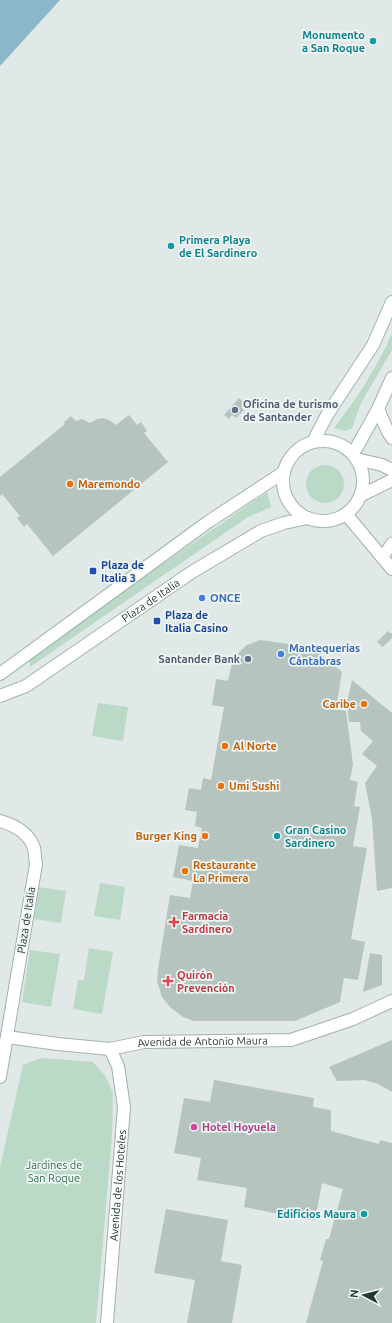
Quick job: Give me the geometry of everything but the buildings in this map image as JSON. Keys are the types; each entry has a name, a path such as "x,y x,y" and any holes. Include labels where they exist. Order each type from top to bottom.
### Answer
{"main road":[{"path":"313,442 327,415 373,345 392,302"},
{"path":"354,456 392,378"},
{"path":"378,409 392,438"},
{"path":"313,442 325,441 336,443 354,456 382,465 392,470"},
{"name":"Plaza de Italia","path":"313,442 302,447 290,458 284,472 283,482 287,500 292,508 299,514 317,521 337,519 346,514"},
{"path":"354,456 360,466 363,485 360,496 354,506 346,514 392,569"},
{"name":"Plaza de Italia","path":"0,674 208,522 284,472"},
{"path":"360,496 392,480"},
{"name":"Plaza de Italia","path":"0,696 26,686 192,572 261,531 284,523 308,518"},
{"name":"Plaza de Italia","path":"0,821 9,824 28,836 34,848 36,864 0,1076"},
{"name":"Avenida de Antonio Maura","path":"7,1036 58,1044 110,1049 144,1042 291,1040 353,1019 392,1001"},
{"name":"Avenida de los Hoteles","path":"107,1323 124,1107 118,1066 110,1049"}],"lane":[{"path":"382,558 392,543"}],"green space":[{"path":"392,333 392,350 361,403 352,428 346,431 334,428 366,382"},
{"path":"325,465 335,468 341,474 344,484 341,494 335,500 325,503 315,500 309,494 306,484 309,474 315,468"},
{"path":"267,492 271,507 248,517 30,667 29,656"},
{"path":"98,703 128,707 123,741 92,736"},
{"path":"100,883 125,887 120,920 94,916"},
{"path":"39,887 66,891 61,923 34,919"},
{"path":"89,948 113,952 102,1014 73,1009 78,980 84,980"},
{"path":"30,950 60,954 51,1007 22,1002"},
{"name":"Jardines de San Roque","path":"41,1058 93,1062 105,1076 113,1093 112,1136 96,1323 0,1323 0,1167 23,1065"}],"water":[{"path":"0,0 60,0 0,66"}],"place":[{"name":"Monumento a San Roque","path":"373,41"},
{"name":"Primera Playa de El Sardinero","path":"171,246"},
{"name":"Oficina de turismo de Santander","path":"235,410"},
{"name":"Maremondo","path":"70,484"},
{"name":"Plaza de Italia 3","path":"93,571"},
{"name":"ONCE","path":"202,598"},
{"name":"Plaza de Italia Casino","path":"157,621"},
{"name":"Mantequerías Cántabras","path":"281,654"},
{"name":"Santander Bank","path":"248,659"},
{"name":"Caribe","path":"364,704"},
{"name":"Al Norte","path":"225,746"},
{"name":"Umi Sushi","path":"221,786"},
{"name":"Burger King","path":"205,836"},
{"name":"Gran Casino Sardinero","path":"277,836"},
{"name":"Restaurante La Primera","path":"185,871"},
{"name":"Farmacia Sardinero","path":"174,922"},
{"name":"Quirón Prevención","path":"168,981"},
{"name":"Hotel Hoyuela","path":"194,1127"},
{"name":"Edificios Maura","path":"364,1214"}]}
